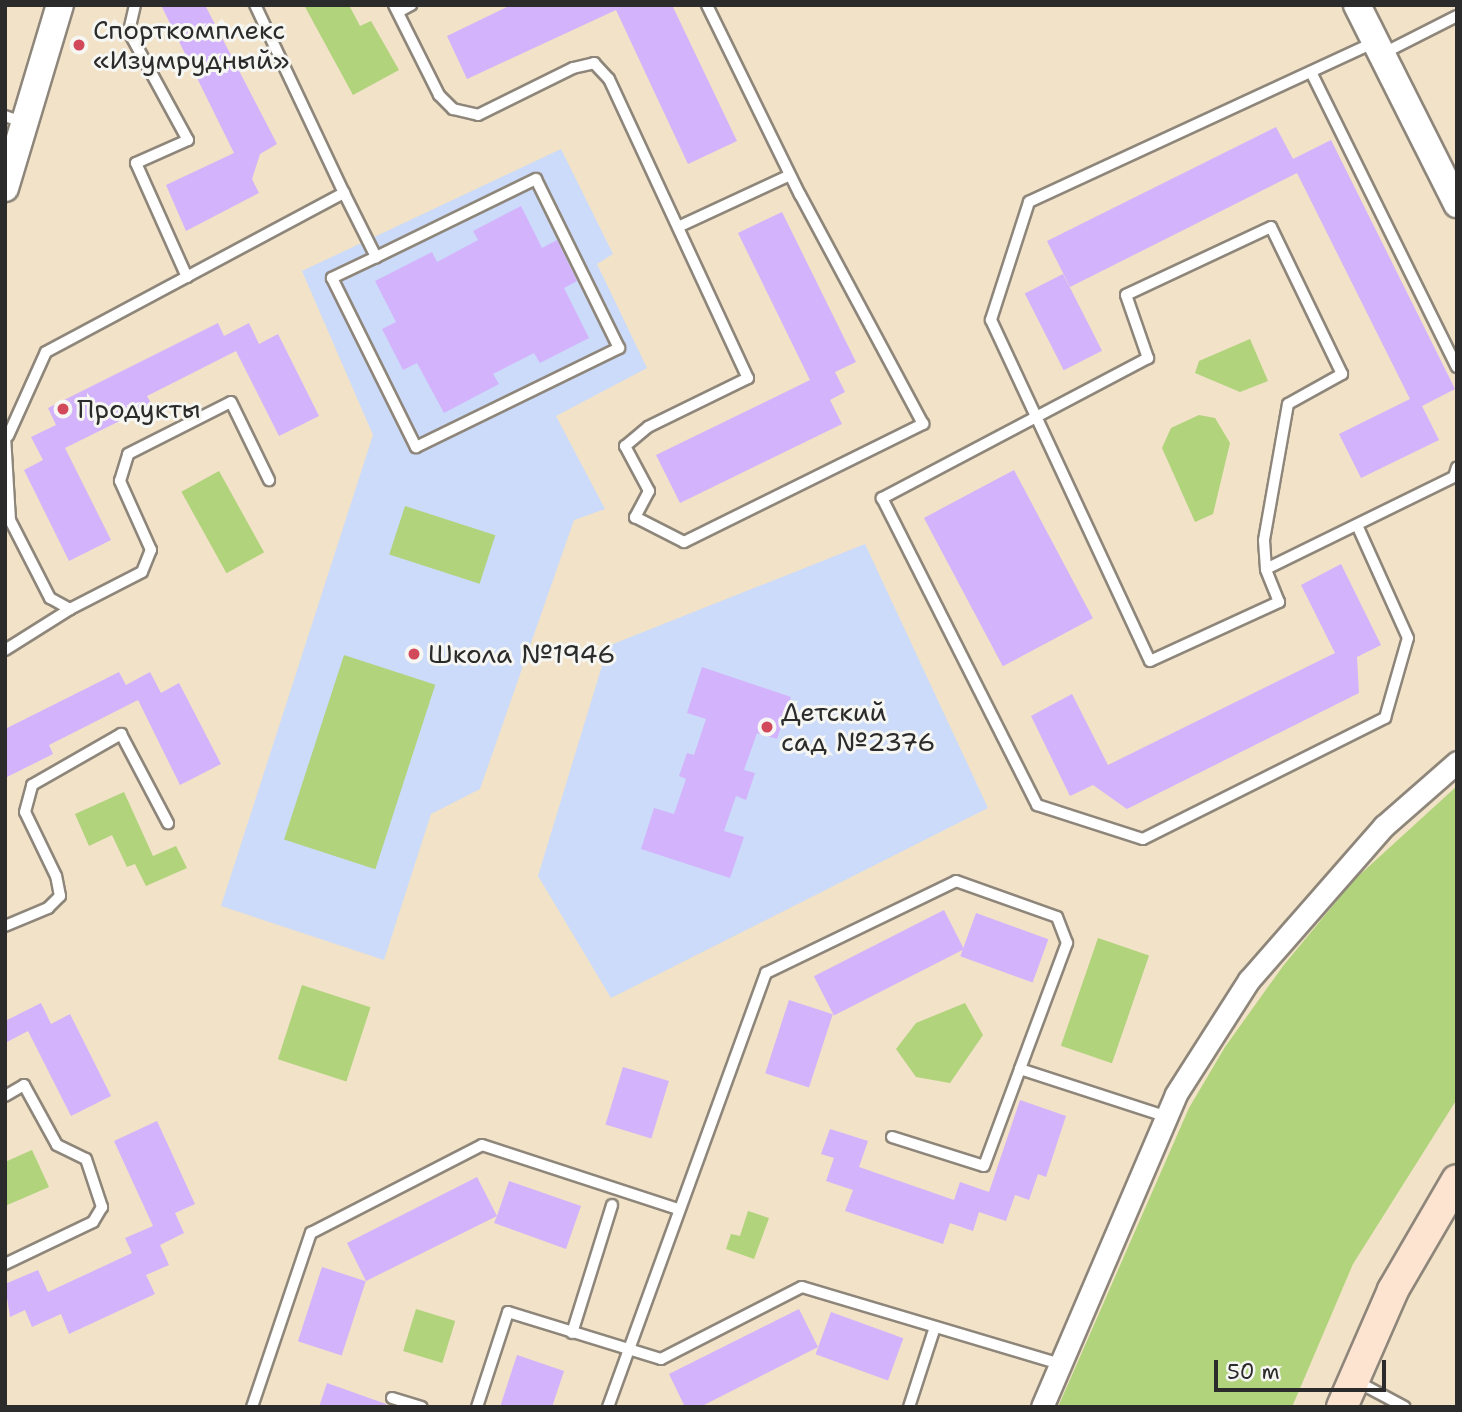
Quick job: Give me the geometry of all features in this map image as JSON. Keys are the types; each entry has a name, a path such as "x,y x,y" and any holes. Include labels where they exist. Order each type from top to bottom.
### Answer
{"main road":[{"path":"1348,1393 1392,1290 1457,1180"}],"street":[{"path":"5,188 15,120 60,5"},
{"path":"1357,5 1457,204"},
{"path":"1042,1407 1166,1116 1249,980 1384,826 1457,762"}],"lane":[{"path":"135,5 129,32 188,140 136,163 187,277"},
{"path":"255,5 376,257"},
{"path":"411,5 396,9 439,95 453,109 478,115 573,68 594,63 609,79 748,378 648,427 625,446 649,491 635,517 684,542 923,424 790,175 707,5"},
{"path":"1357,525 1408,638 1385,718 1143,839 1037,805 882,498 1038,414 1148,358 1126,295 1271,227 1342,374 1288,404 1264,540 1266,569 1279,602 1150,661 1038,414 991,320 1029,202 1311,72 1457,16"},
{"path":"1311,72 1457,368"},
{"path":"678,228 790,175"},
{"path":"536,179 619,348 416,447 332,278 376,257 536,179"},
{"path":"70,609 50,598 10,520 7,436 46,352 344,193"},
{"path":"5,650 70,609 142,572 151,550 120,481 128,454 230,402 269,480"},
{"path":"1266,569 1454,477 1457,467"},
{"path":"5,926 48,908 60,896 56,876 25,812 32,785 121,734 168,823"},
{"path":"608,1407 625,1351 766,973 956,881 1057,917 1067,943 984,1167 892,1137"},
{"path":"1020,1069 1166,1116"},
{"path":"5,1096 23,1085 57,1145 86,1159 102,1207 93,1222 5,1264"},
{"path":"253,1407 311,1233 482,1146 678,1209"},
{"path":"572,1333 612,1205"},
{"path":"477,1407 508,1312 625,1351 661,1359 802,1287 1060,1364"},
{"path":"909,1407 935,1327"},
{"path":"1348,1393 1405,1407"},
{"path":"392,1398 422,1407"}],"shaded area":[{"name":"Школа №1946","path":"561,149 613,254 597,264 647,368 556,416 605,509 574,520 480,789 431,814 384,960 221,906 373,435 302,271"},
{"name":"Детский сад №2376","path":"865,544 988,808 611,998 538,876 608,646"}],"green space":[{"path":"304,5 349,5 360,26 371,21 399,70 353,95"},
{"path":"1250,339 1268,381 1240,392 1195,373 1199,361"},
{"path":"1199,415 1215,418 1230,443 1213,514 1195,522 1162,448 1171,428"},
{"path":"219,471 264,552 226,573 181,492"},
{"path":"405,506 495,535 480,584 389,555"},
{"path":"344,655 435,685 375,869 284,840"},
{"path":"1457,786 1457,1099 1353,1264 1292,1407 1058,1407 1189,1108 1225,1047 1283,966 1354,880"},
{"path":"124,792 153,856 176,846 187,868 146,886 135,864 127,867 112,835 89,846 75,814"},
{"path":"1098,938 1149,956 1112,1063 1061,1046"},
{"path":"302,985 370,1007 346,1081 278,1059"},
{"path":"965,1003 983,1035 950,1083 916,1077 896,1049 916,1023"},
{"path":"32,1150 49,1187 5,1206 5,1162"},
{"path":"748,1211 769,1218 754,1259 726,1249 731,1234 740,1236"},
{"path":"416,1309 455,1321 442,1363 403,1351"}],"building":[{"path":"161,5 205,5 277,144 260,154 252,179 259,193 186,231 166,185 234,153"},
{"path":"511,5 672,5 737,141 688,164 616,10 467,79 447,36"},
{"path":"1276,127 1293,159 1331,140 1455,389 1422,406 1439,440 1361,478 1339,434 1410,399 1297,173 1070,287 1047,241"},
{"path":"521,206 542,248 557,240 577,281 564,288 589,338 540,363 534,353 493,374 499,384 444,413 417,363 403,370 382,329 396,322 375,281 432,252 437,262 478,240 473,231"},
{"path":"782,212 856,362 835,372 845,392 830,400 842,424 680,503 656,455 810,380 738,233"},
{"path":"1063,274 1102,351 1064,370 1025,294"},
{"path":"218,323 224,336 249,323 259,344 278,334 319,416 279,436 236,351 147,396 152,405 65,448 111,540 69,561 24,470 43,460 31,437 56,425 48,408"},
{"path":"1014,470 1093,618 1003,666 924,518"},
{"path":"1341,564 1381,645 1357,657 1359,693 1127,809 1093,785 1070,796 1031,716 1072,694 1108,765 1335,653 1301,585"},
{"path":"702,667 791,697 777,739 757,733 744,770 755,773 746,800 736,796 724,831 744,837 730,878 641,849 654,808 674,814 686,779 679,776 687,753 694,755 706,719 687,713"},
{"path":"119,672 126,685 150,672 161,693 179,683 221,764 180,785 138,700 49,745 53,754 5,778 5,729"},
{"path":"944,910 964,949 834,1015 814,976"},
{"path":"976,913 1048,939 1033,983 960,956"},
{"path":"789,1000 833,1014 809,1087 765,1073"},
{"path":"41,1003 51,1024 70,1014 111,1096 71,1116 28,1031 5,1043 5,1021"},
{"path":"623,1067 669,1081 651,1138 605,1124"},
{"path":"1020,1100 1066,1116 1046,1177 1038,1174 1029,1200 1015,1195 1006,1221 979,1212 973,1231 950,1223 943,1244 845,1211 853,1190 826,1181 834,1158 821,1154 830,1129 868,1141 859,1167 954,1200 960,1182 989,1192"},
{"path":"157,1121 195,1204 175,1213 184,1233 160,1245 169,1265 146,1275 155,1294 69,1334 61,1314 32,1327 25,1310 10,1317 5,1284 38,1270 48,1292 132,1253 125,1238 153,1226 114,1141"},
{"path":"477,1177 497,1216 366,1281 347,1243"},
{"path":"509,1181 581,1206 566,1249 494,1223"},
{"path":"322,1267 366,1281 342,1355 298,1341"},
{"path":"799,1309 818,1347 700,1407 685,1407 669,1374"},
{"path":"831,1312 903,1338 888,1381 816,1354"},
{"path":"517,1355 564,1371 552,1407 500,1407"},
{"path":"327,1383 386,1404 386,1407 319,1407"}],"place":[{"name":"Спорткомплекс «Изумрудный»","path":"79,45"},
{"name":"Продукты","path":"63,409"},
{"name":"Школа №1946","path":"414,654"},
{"name":"Детский сад №2376","path":"767,727"}]}
